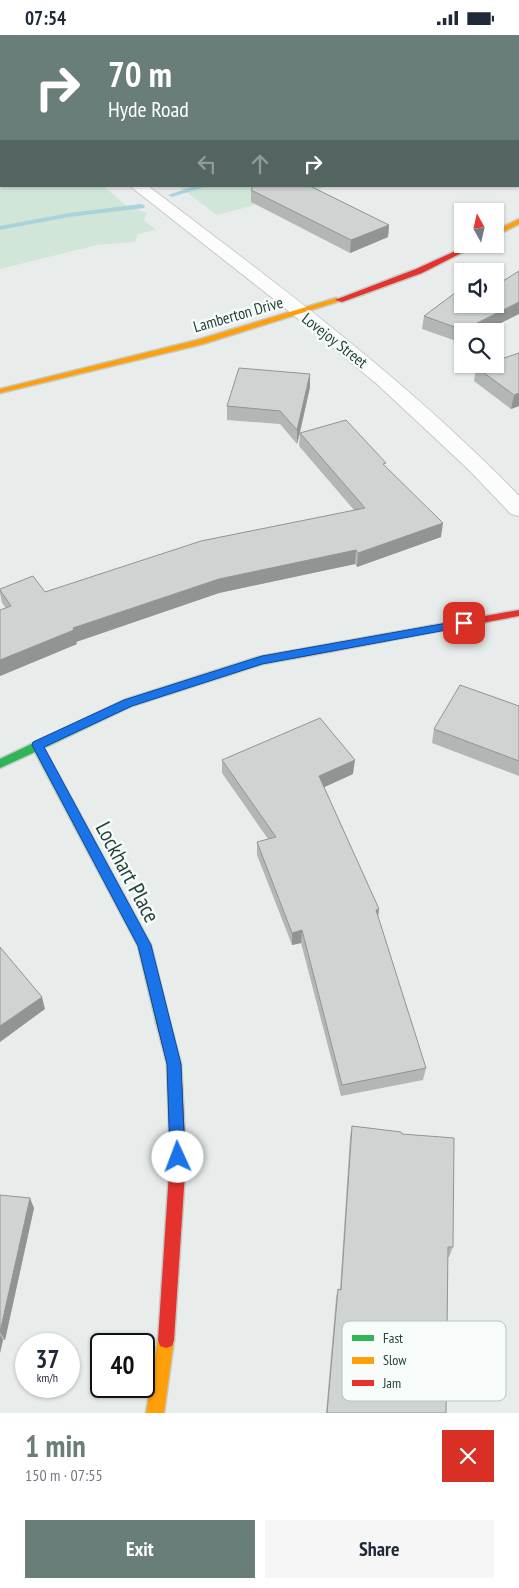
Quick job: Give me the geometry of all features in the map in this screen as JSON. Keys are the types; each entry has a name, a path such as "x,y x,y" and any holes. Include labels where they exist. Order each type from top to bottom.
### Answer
{"street":[{"name":"Lovejoy Street","path":"139,187 386,379 482,468 519,509"},
{"path":"504,229 519,221"},
{"name":"Lamberton Drive","path":"0,391 224,336 380,287 441,263 459,253"},
{"path":"0,764 128,703 262,660 519,613"},
{"name":"Lockhart Place","path":"37,745 144,945 174,1064 177,1176 169,1321 155,1413"}],"green space":[{"path":"0,187 104,187 127,206 147,213 144,220 156,230 138,234 135,242 97,245 0,269"},
{"path":"179,187 325,187 310,193 217,215"}],"building":[{"path":"252,187 312,187 389,225 351,240 251,190"},
{"path":"519,271 519,302 504,310 504,280"},
{"path":"454,294 454,313 497,313 477,323 454,323 454,327 424,316"},
{"path":"519,353 519,393 514,395 484,373 504,373 504,358"},
{"path":"239,368 310,374 297,430 280,411 227,406"},
{"path":"346,420 386,463 383,464 443,523 358,553 356,550 219,579 73,628 74,630 0,660 0,610 11,606 0,589 33,576 45,592 201,541 365,508 300,433"},
{"path":"460,685 519,706 519,761 434,729"},
{"path":"320,718 355,760 319,776 379,909 376,910 426,1068 342,1085 302,930 292,933 257,842 276,837 222,760"},
{"path":"0,947 42,997 0,1026"},
{"path":"352,1126 401,1132 402,1134 454,1138 453,1247 448,1247 447,1321 342,1321 342,1401 446,1401 446,1413 327,1413 338,1289 341,1290"},
{"path":"0,1195 30,1198 0,1332"}],"waterway":[{"path":"172,195 200,187"},
{"path":"0,228 69,215 141,206"}],"traffic: fast":[{"path":"0,764 128,703 262,660 291,655"},
{"path":"37,745 144,945 163,1022"}],"traffic: slow":[{"path":"504,229 519,221"},
{"path":"0,391 200,342 339,300"},
{"path":"155,1413 166,1340"}],"traffic: jam":[{"path":"339,300 419,271 457,253"},
{"path":"291,655 519,613"},
{"path":"163,1022 174,1064 178,1157 166,1340"}],"route":[{"path":"178,1157 174,1064 144,945 37,745 128,703 262,660 464,623"}]}
